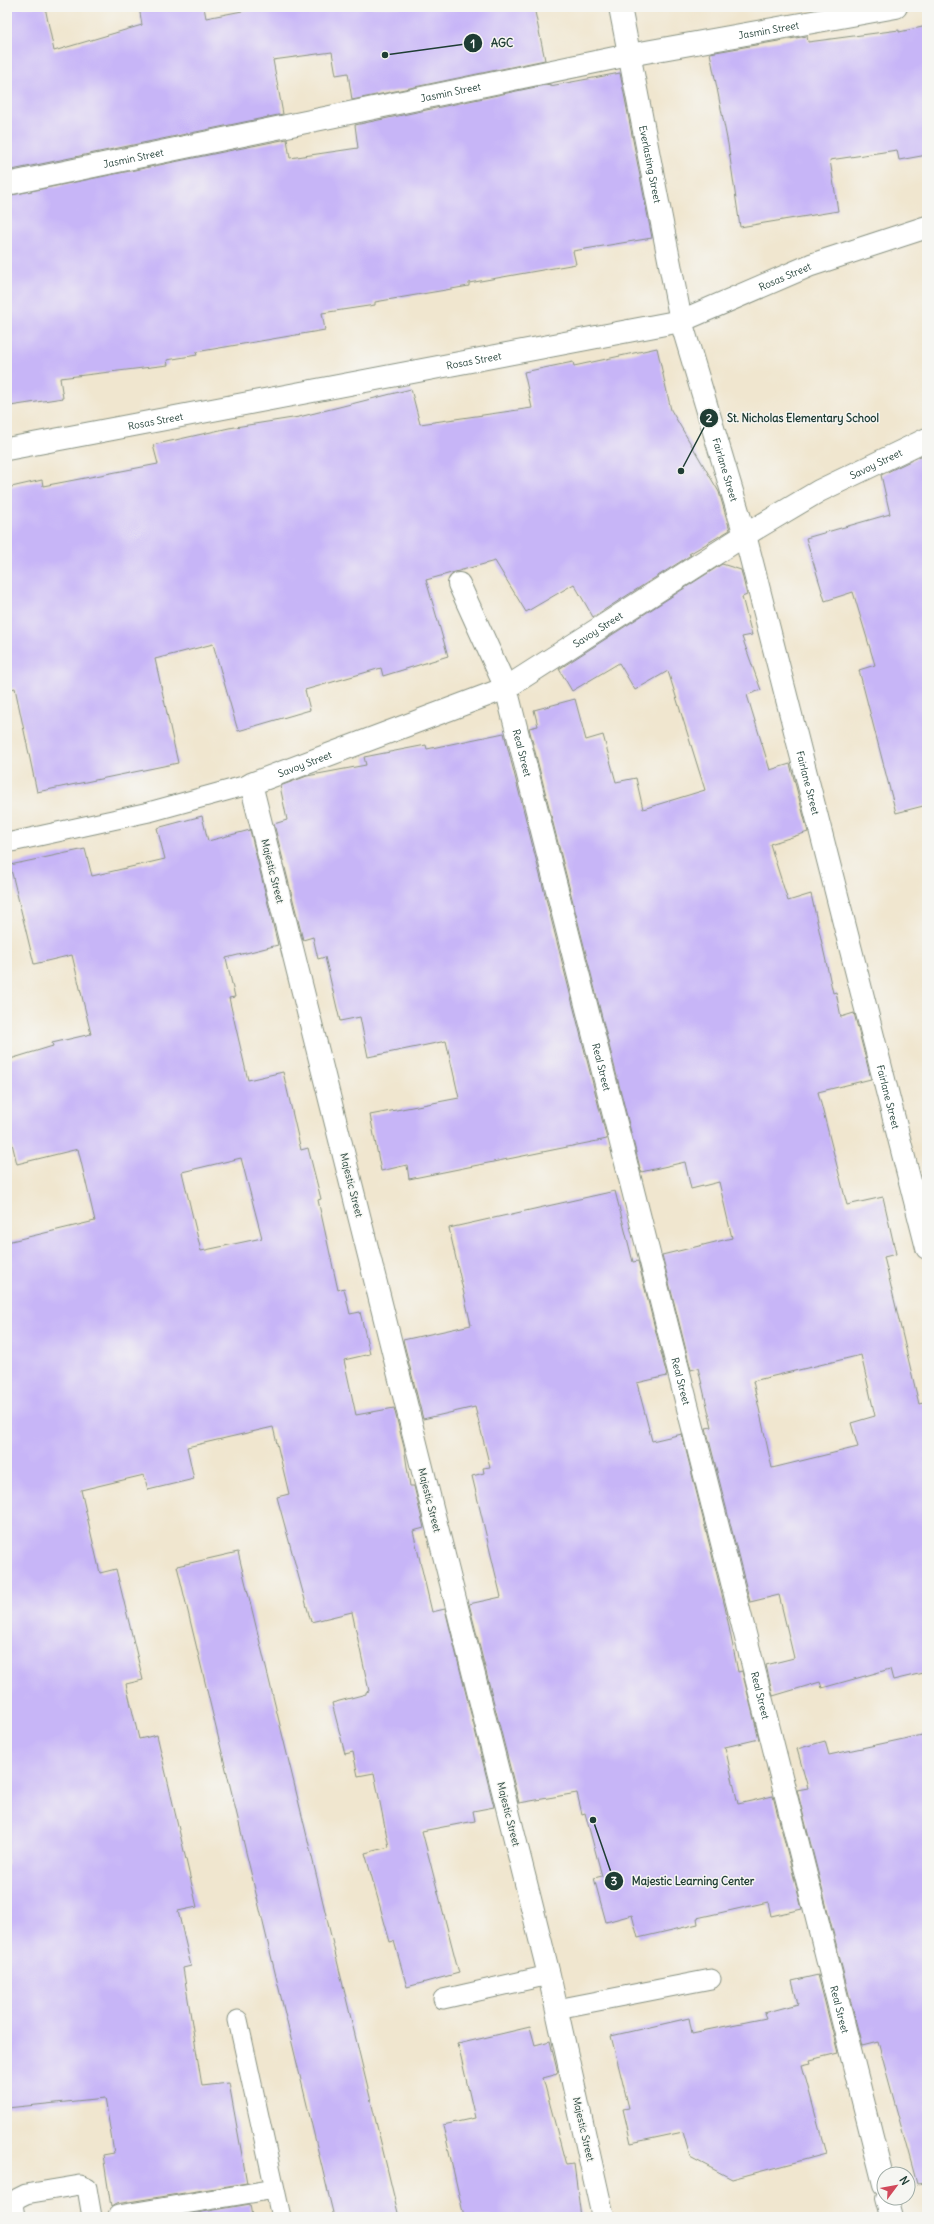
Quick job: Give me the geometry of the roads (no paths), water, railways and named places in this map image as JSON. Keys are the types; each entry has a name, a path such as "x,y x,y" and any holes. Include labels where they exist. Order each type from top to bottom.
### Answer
{"street":[{"name":"Everlasting Street","path":"620,7 681,320"},
{"name":"Jasmin Street","path":"7,184 629,55 896,7"},
{"name":"Rosas Street","path":"7,449 681,320 811,266 927,227"},
{"name":"Fairlane Street","path":"681,320 745,535 927,1248"},
{"name":"Savoy Street","path":"251,784 506,688 745,535 819,491 927,439"},
{"name":"Real Street","path":"459,584 506,688 879,2166"},
{"name":"Majestic Street","path":"251,784 549,1975 603,2217"},
{"path":"890,2206 892,2217"}],"lane":[{"path":"7,843 149,812 251,784"},
{"path":"443,1999 549,1975"},
{"path":"557,2009 711,1979"},
{"path":"238,2020 281,2217"},
{"path":"15,2217 13,2204 18,2198 26,2194 80,2186 87,2188 92,2217"},
{"path":"118,2214 275,2189"}],"place":[{"name":"AGC","path":"385,55"},
{"name":"St. Nicholas Elementary School","path":"681,471"},
{"name":"Majestic Learning Center","path":"593,1820"}]}
